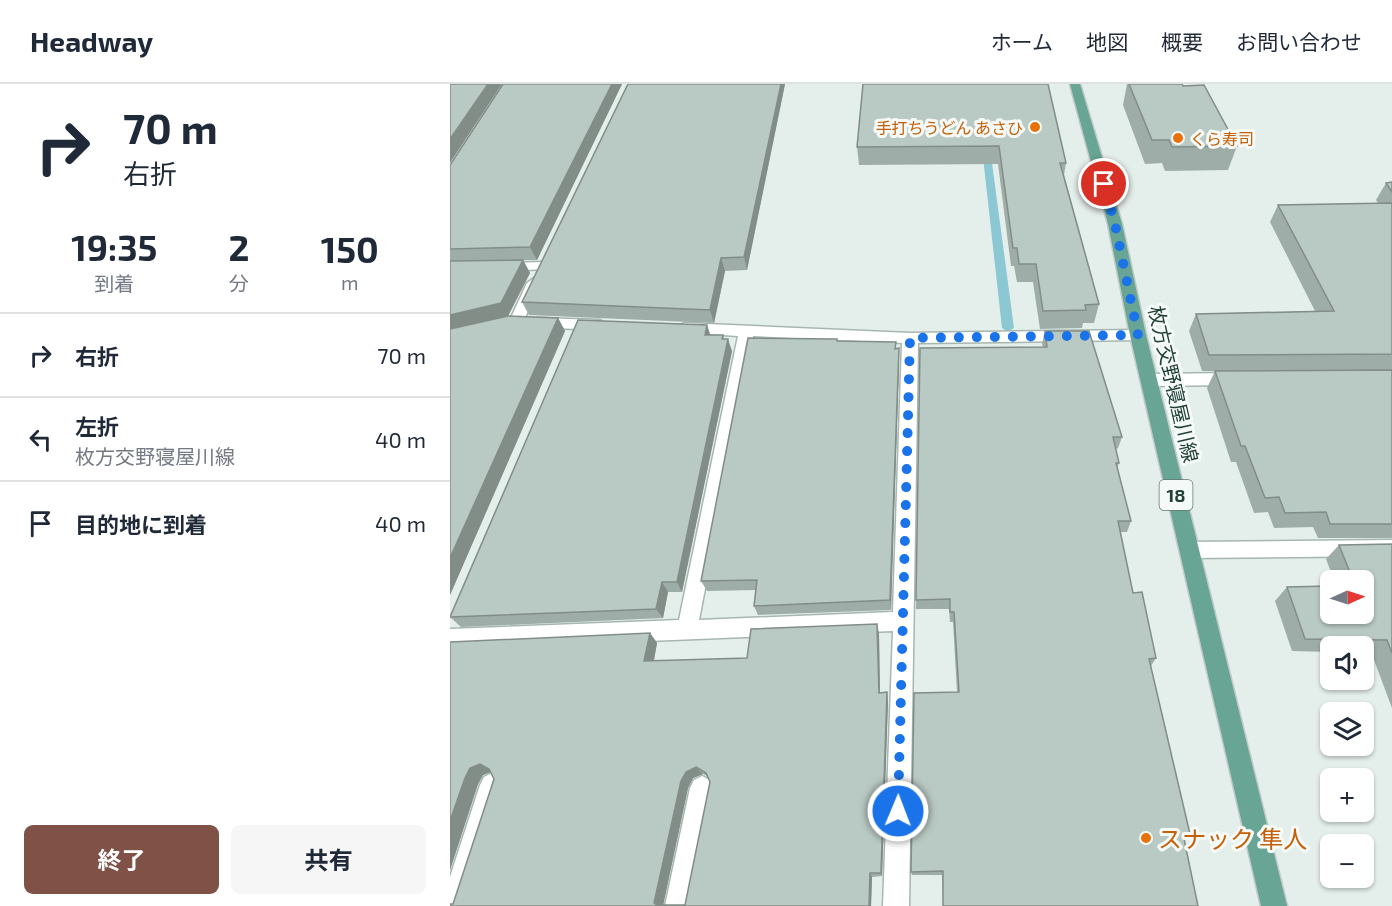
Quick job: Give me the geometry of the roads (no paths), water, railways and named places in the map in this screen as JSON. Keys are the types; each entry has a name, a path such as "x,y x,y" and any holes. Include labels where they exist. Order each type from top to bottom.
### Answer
{"main road":[{"name":"枚方交野寝屋川線","path":"1076,84 1115,224 1138,335 1275,906"}],"street":[{"path":"485,267 545,260 510,323 611,326"},
{"path":"568,346 578,324"},
{"path":"668,328 910,338 1138,335"},
{"path":"687,630 746,331"},
{"path":"896,906 910,338"},
{"path":"1149,380 1253,379"},
{"path":"1189,550 1392,548"},
{"path":"450,639 903,621"},
{"path":"453,906 492,785"},
{"path":"678,906 702,788"}],"waterway":[{"path":"986,148 1008,328"}],"place":[{"name":"手打ちうどん あさひ","path":"1035,127"},
{"name":"くら寿司","path":"1178,138"},
{"name":"スナック 隼人","path":"1146,838"}]}
